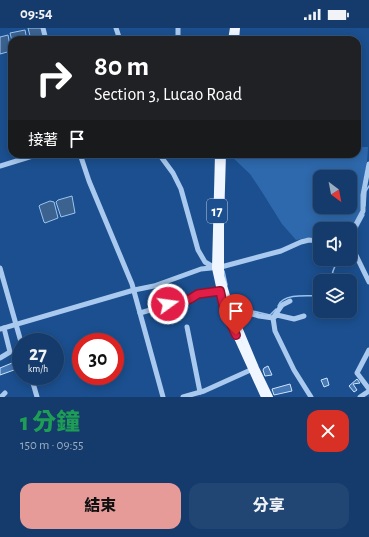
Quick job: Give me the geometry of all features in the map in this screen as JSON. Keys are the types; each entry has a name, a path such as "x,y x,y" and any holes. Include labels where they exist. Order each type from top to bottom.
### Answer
{"main road":[{"name":"17","path":"218,158 218,268 220,291 254,369 264,397"},
{"name":"17","path":"224,158 218,268 221,275 227,308"},
{"name":"17","path":"254,369 270,397"}],"street":[{"path":"0,166 26,158"},
{"path":"81,158 134,290 163,397"},
{"path":"162,158 173,173 181,189 198,250 205,262 218,268"},
{"path":"357,223 363,211 363,195 367,186 369,164"},
{"path":"0,358 10,352 2,328 134,290 154,286 201,269 218,268 281,251 300,242 313,240"},
{"path":"357,257 369,282"},
{"path":"0,268 18,333"},
{"path":"140,312 190,299 198,294 220,291"},
{"path":"290,301 282,305 273,318 275,331 294,370 311,397"},
{"path":"227,308 273,318 277,316 294,319 304,316"},
{"path":"187,327 200,392"},
{"path":"360,397 369,390 357,373 369,350"},
{"path":"183,397 200,392 254,369"},
{"path":"34,385 37,397"}],"shaded area":[{"path":"28,28 42,28 44,36 30,36"},
{"path":"25,30 26,36 11,36 10,33"},
{"path":"8,36 8,52 0,54 0,37"},
{"path":"361,147 368,147 367,162 362,187 361,209 355,222 313,222 313,237 296,240 282,224 250,174 233,158 361,158"},
{"path":"72,196 75,213 61,217 56,202"},
{"path":"50,201 54,202 58,218 45,223 39,206"}],"building":[{"path":"12,363 12,371 0,375 0,368"},
{"path":"268,366 272,375 265,376 263,370"},
{"path":"327,378 329,385 324,387 321,380"},
{"path":"357,379 360,383 353,384 357,390 354,392 349,386"},
{"path":"290,384 292,391 274,395 272,389"}],"waterway":[{"path":"365,206 366,191 369,186"},
{"path":"357,228 364,215"},
{"path":"332,274 335,266"},
{"path":"224,271 227,285"},
{"path":"278,306 281,302 290,297 313,296"},
{"path":"232,304 248,310 270,315 276,309"}],"route":[{"path":"168,304 190,299 198,294 220,291 224,309 236,335"}]}
